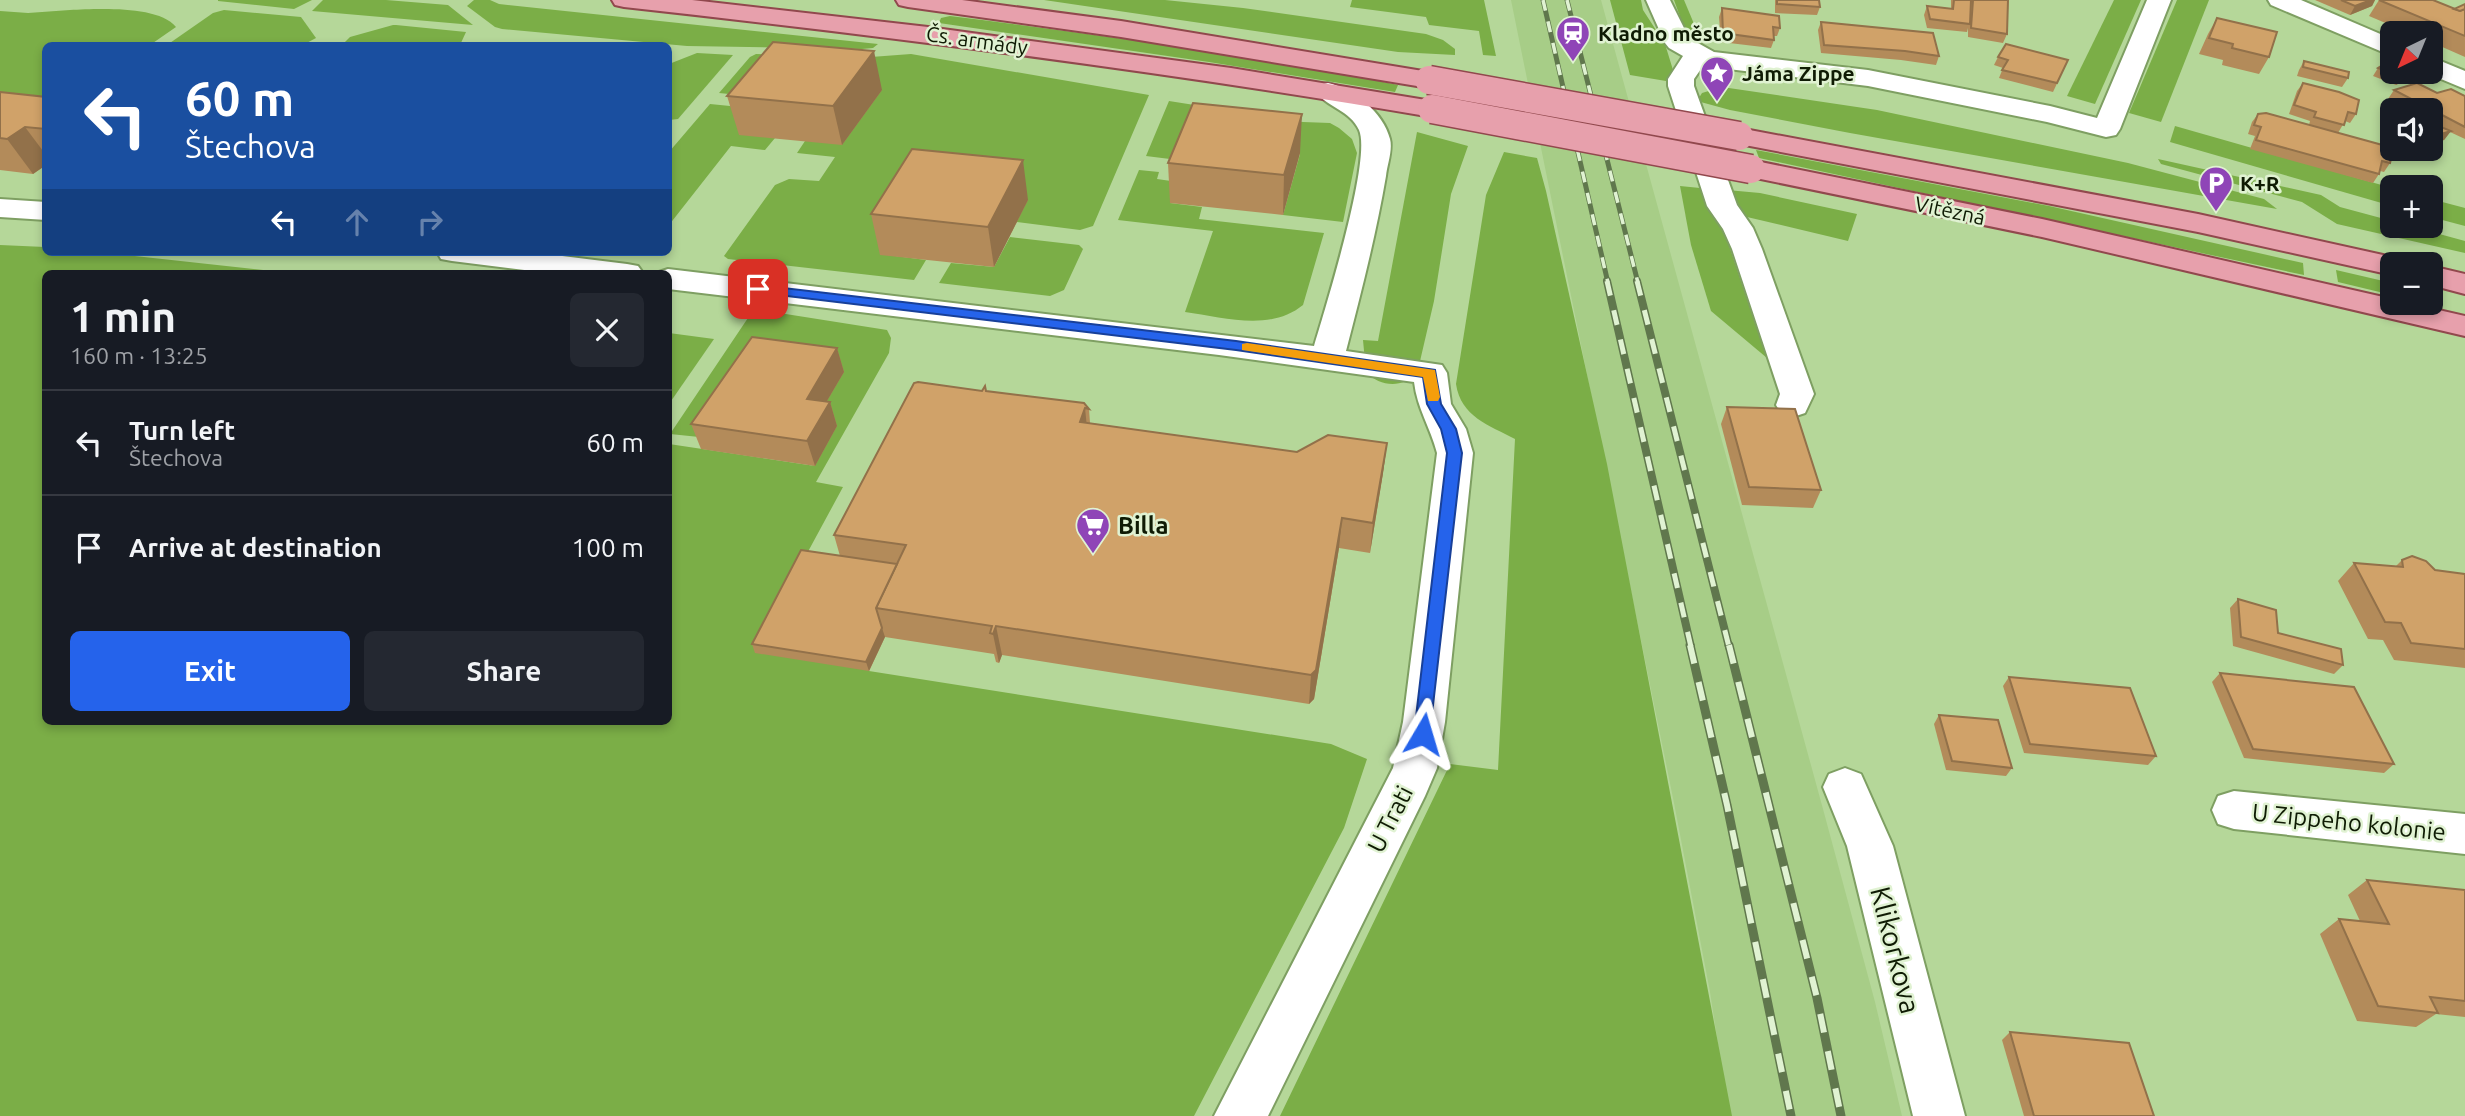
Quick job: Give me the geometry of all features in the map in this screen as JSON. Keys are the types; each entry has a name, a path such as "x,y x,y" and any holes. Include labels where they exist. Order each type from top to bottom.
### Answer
{"main road":[{"name":"Čs. armády","path":"624,0 927,33 1432,108"},
{"name":"Čs. armády","path":"908,0 1121,29 1429,80"},
{"name":"Vítězná","path":"1429,80 2198,223 2380,263"},
{"name":"Vítězná","path":"1432,108 1751,169 2094,240 2465,326"},
{"path":"2443,278 2465,284"}],"street":[{"path":"1658,0 1678,43 1697,55 1717,62 1868,78 2050,114 2106,129 2159,0"},
{"path":"2280,0 2380,43"},
{"path":"1697,55 1681,79 1681,86 1722,206 1738,228 1747,249 1797,394 1793,405"},
{"path":"2443,71 2465,81"},
{"name":"Čs. armády","path":"1327,360 1362,230 1377,142 1375,131 1362,113 1328,91"},
{"path":"0,208 42,211"},
{"path":"485,256 602,270"},
{"path":"672,279 1219,344 1327,360"},
{"name":"U Trati","path":"1240,1116 1415,768 1424,722 1455,453 1448,429 1434,404 1430,373 1327,360"},
{"name":"Klikorkova","path":"1845,787 1870,846 1939,1116"},
{"name":"U Zippeho kolonie","path":"2234,810 2465,834"}],"shaded area":[{"path":"218,0 312,0 294,9 218,1"},
{"path":"323,0 386,0 448,5 473,25 312,11"},
{"path":"474,0 490,0 499,4 878,44 873,48 862,49 687,46 672,45 672,42 643,42 502,29 495,27 467,6"},
{"path":"1044,0 1165,0 1243,8 1426,34 1443,40 1455,49 1455,55 1398,52"},
{"path":"1352,0 1484,0 1496,56 1483,55 1479,31 1429,25 1426,17 1350,7"},
{"path":"1511,0 1601,0 1823,809 1875,1002 1902,1116 1729,1116 1710,992 1674,803"},
{"path":"1610,0 1641,0 1643,10 1665,44 1673,70 1666,81 1630,75"},
{"path":"1674,0 1684,0 1705,50 1698,49 1687,36"},
{"path":"2114,0 2141,0 2095,104 2067,96"},
{"path":"2177,0 2209,0 2161,122 2129,113"},
{"path":"126,10 156,15 176,27 154,42 42,42 42,109 0,104 0,11 28,13"},
{"path":"224,10 301,17 316,38 308,42 171,42 213,13"},
{"path":"950,16 1231,55 1398,85 1395,92 939,23 941,18"},
{"path":"393,25 466,32 461,42 345,42 350,37"},
{"path":"697,53 733,55 678,119 672,120 672,63"},
{"path":"756,54 871,57 911,54 1149,95 1093,226 1080,230 1017,222 880,254 926,260 914,280 728,259 724,256 775,185 789,179 819,181 835,157 797,153 805,141 769,98 719,93 750,57"},
{"path":"1722,87 1877,110 2128,163 2264,199 2277,209 1850,133 1697,101 1702,93"},
{"path":"1169,101 1303,122 1330,123 1339,128 1352,139 1357,153 1343,222 1283,215 1300,154 1186,161 1146,156"},
{"path":"710,104 740,107 775,138 765,150 731,146 672,221 672,148"},
{"path":"2175,126 2380,185 2380,203 2170,142"},
{"path":"1417,132 1468,146 1451,194 1434,301 1417,374 1405,382 1391,384 1378,381 1366,372 1363,340 1378,341"},
{"path":"1756,150 2049,206 2303,263 2304,275 1759,158"},
{"path":"1504,152 1537,158 1546,191 1607,464 1732,1116 1280,1116 1450,764 1498,770 1515,439 1470,412 1459,395 1456,384 1486,195"},
{"path":"2158,159 2321,195 2340,207 2380,218 2380,234 2337,224 2302,202 2161,164"},
{"path":"1139,170 1159,172 1157,179 1178,182 1170,203 1202,207 1199,219 1324,233 1303,305 1276,318 1261,320 1230,319 1185,312 1213,231 1118,220"},
{"path":"1680,186 1710,189 1767,358 1711,311 1691,245"},
{"path":"1727,190 1760,193 1857,214 1848,241 1740,215"},
{"path":"2443,202 2465,208 2465,226 2443,220"},
{"path":"2443,235 2465,241 2465,253 2399,238 2443,238"},
{"path":"1010,237 1079,245 1083,249 1064,290 1050,296 939,283 951,263 994,267"},
{"path":"0,245 42,247 42,256 135,256 263,270 42,270 42,725 672,725 672,444 815,466 709,438 672,434 754,309 887,330 891,338 889,353 816,482 843,487 804,559 869,671 1331,744 1367,759 1344,828 1194,1116 0,1116"},
{"path":"2336,270 2380,280 2380,292 2338,282"},
{"path":"672,334 714,339 672,400"}],"building":[{"path":"1777,0 1819,0 1820,7 1777,4"},
{"path":"1954,0 1971,0 1970,24 1930,19 1927,6 1953,9"},
{"path":"1973,0 2008,0 2007,34 1971,28"},
{"path":"2341,0 2371,0 2355,6"},
{"path":"2379,0 2433,0 2460,11 2465,9 2465,36 2443,27 2443,21 2429,21"},
{"path":"2465,4 2465,9 2454,9"},
{"path":"1722,8 1779,16 1780,28 1773,27 1774,40 1723,33"},
{"path":"2217,18 2277,32 2269,57 2232,48 2233,44 2209,38"},
{"path":"1821,22 1933,33 1939,56 1824,45"},
{"path":"773,42 874,51 833,106 727,96"},
{"path":"2006,44 2068,60 2057,83 2002,70 2008,60 1998,57"},
{"path":"2304,61 2349,72 2348,78 2303,67"},
{"path":"2303,83 2359,100 2356,114 2348,112 2344,125 2314,117 2316,112 2294,105"},
{"path":"2419,84 2437,93 2451,89 2465,96 2465,127 2443,116 2443,98 2409,98 2394,90"},
{"path":"0,92 42,97 42,129 25,127 7,139 0,138"},
{"path":"1193,103 1302,114 1284,175 1168,163"},
{"path":"2266,113 2380,144 2382,161 2379,174 2256,140 2261,127 2254,125 2258,114"},
{"path":"912,149 1023,160 988,227 871,214"},
{"path":"752,337 837,348 807,399 830,402 807,441 691,424"},
{"name":"Billa","path":"914,383 982,391 985,386 986,391 1084,403 1089,409 1085,408 1080,422 1297,452 1328,435 1387,443 1373,523 1342,518 1316,670 1311,675 996,626 993,634 990,633 992,626 876,608 906,545 834,535"},
{"path":"1727,407 1795,409 1821,490 1749,487"},
{"path":"801,550 897,564 876,608 882,628 866,662 752,644"},
{"path":"2412,556 2426,561 2435,570 2465,574 2465,649 2411,643 2401,623 2385,622 2354,563 2403,567 2402,560"},
{"path":"2238,599 2276,610 2278,633 2341,649 2343,665 2241,637"},
{"path":"2220,673 2354,687 2394,764 2253,749"},
{"path":"2009,677 2130,688 2156,756 2030,744"},
{"path":"1939,715 1998,720 2012,768 1952,761"},
{"path":"2367,880 2465,890 2465,1001 2430,997 2438,1013 2378,1006 2339,919 2389,924"},
{"path":"2010,1032 2129,1043 2154,1116 2034,1116"}],"railway":[{"path":"1543,0 1608,283"},
{"path":"1567,0 1638,283"},
{"path":"1607,281 1691,647"},
{"path":"1637,281 1729,647"},
{"path":"1690,645 1727,805 1791,1116"},
{"path":"1729,645 1817,998 1841,1116"}],"slow traffic":[{"path":"1247,347 1430,373 1433,397"}],"place":[{"name":"Kladno město","path":"1573,63"},
{"name":"Jáma Zippe","path":"1717,103"},
{"name":"K+R","path":"2216,213"},
{"name":"Billa","path":"1093,555"}],"route":[{"path":"758,289 1252,348 1430,373 1434,404 1448,429 1455,453 1423,734"}]}
